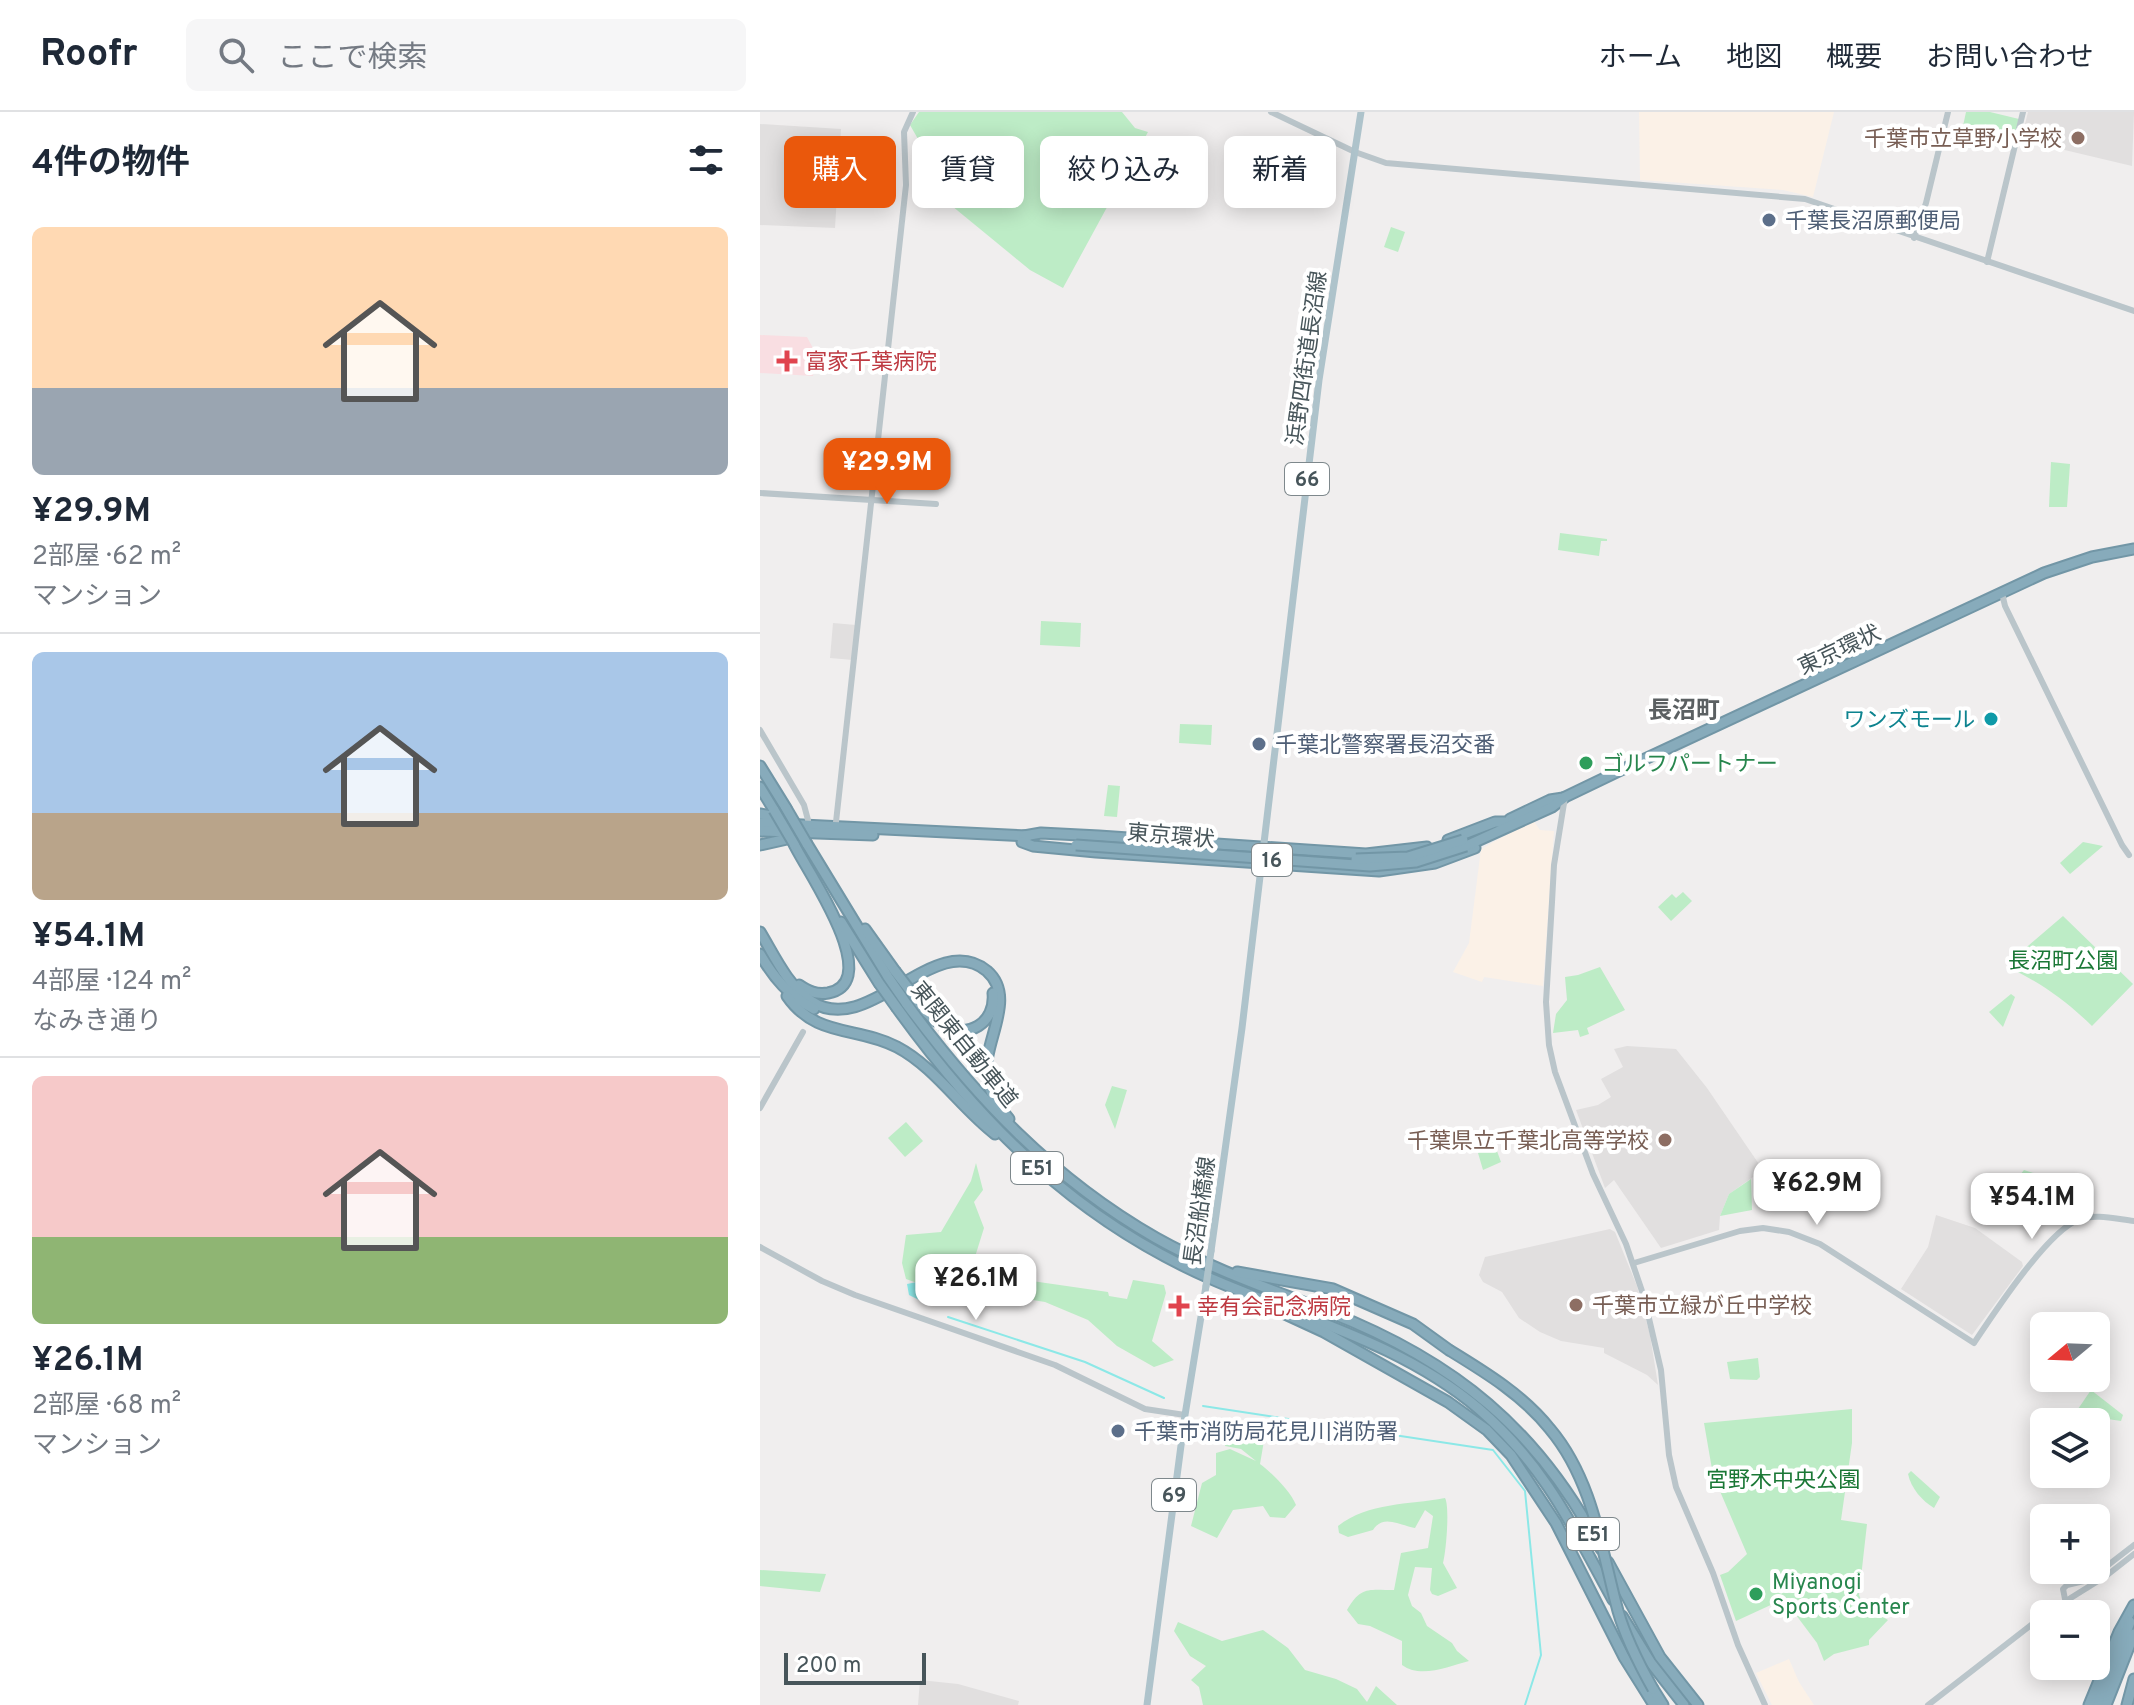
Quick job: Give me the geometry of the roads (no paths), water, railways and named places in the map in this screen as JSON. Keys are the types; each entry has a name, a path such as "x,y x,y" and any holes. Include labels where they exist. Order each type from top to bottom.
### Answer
{"highway":[{"name":"東京環状","path":"760,823 1363,859 1408,857 1465,843 1552,807 1565,797 2075,562 2134,549"},
{"path":"760,766 888,977 906,1003 941,1025 959,1031 982,1024 992,1011 994,1002 991,986 981,974 963,968 916,980 868,1008 849,1013 830,1013 796,999 770,971"},
{"name":"東関東自動車道","path":"760,787 794,844 906,1003 962,1076 1004,1122 1046,1160 1094,1197 1155,1237 1218,1269 1342,1317 1421,1354 1463,1382 1510,1423 1552,1470 1578,1508 1649,1638 1698,1705"},
{"path":"760,814 865,828"},
{"name":"16","path":"1262,848 1366,854 1398,852 1434,846 1495,822 1506,824"},
{"path":"1260,864 1368,871 1407,869 1462,854 1500,835 1506,824"},
{"name":"東京環状","path":"760,831 1023,839"},
{"path":"760,845 819,833"},
{"path":"1023,839 1041,833 1262,848"},
{"name":"16","path":"1023,839 1054,849 1260,864"},
{"path":"780,965 804,988 817,994 838,989 850,971 847,946 794,844"},
{"path":"760,932 800,991 813,1002 838,1009 866,1004 913,976 937,966 969,963 986,970 996,984 1000,1002 986,1068 993,1096 1018,1129 1094,1197"},
{"path":"760,954 800,1012 827,1027 872,1037 909,1054 985,1127 1029,1161"},
{"name":"東関東自動車道","path":"906,1003 953,1083 1029,1161 1085,1207 1173,1261 1217,1282 1414,1364 1456,1391 1494,1423 1527,1457 1557,1497 1639,1644 1684,1705"},
{"path":"1218,1269 1333,1289 1413,1324 1514,1393 1534,1411 1563,1445 1586,1490 1627,1637 1663,1705"},
{"path":"1217,1282 1324,1332 1448,1402 1487,1430 1511,1455 1541,1497 1624,1657 1654,1705"},
{"path":"2089,1705 2119,1632 2134,1605"},
{"path":"2098,1705 2134,1613"},
{"path":"2106,1705 2134,1634"},
{"path":"2127,1705 2133,1683"}],"main road":[{"name":"浜野四街道長沼線","path":"1260,864 1319,380 1361,112"},
{"name":"長沼船橋線","path":"1147,1705 1185,1415 1236,1076 1260,864"}],"street":[{"path":"836,822 906,185 904,132 913,112"},
{"path":"1271,112 1355,152 1386,163 1796,198 2134,311"},
{"path":"1914,238 1926,203 1948,112"},
{"path":"1987,262 2023,112"},
{"path":"760,493 936,504"},
{"path":"2002,593 2005,606 2129,855"},
{"path":"760,730 804,805 808,820"},
{"path":"1565,797 1554,865 1546,1002 1549,1045 1555,1072 1593,1174 1634,1263 1658,1354 1669,1455 1676,1487 1709,1561 1738,1645 1765,1705"},
{"path":"760,1108 803,1032"},
{"path":"1634,1263 1740,1231 1763,1228 1789,1232 1820,1244 1974,1343 2020,1277 2066,1227 2092,1217 2134,1221"},
{"path":"760,1247 855,1295 1055,1365 1145,1409 1185,1415"},
{"path":"2134,1545 2084,1581 2067,1585 2063,1589 2065,1599 2106,1576 2134,1554"},
{"path":"1928,1705 2030,1626"}],"water":[{"path":"922,1281 932,1297 925,1303 909,1295 907,1284"}],"waterway":[{"path":"948,1317 1085,1362 1164,1398"},
{"path":"1203,1406 1493,1450 1525,1491 1541,1655 1525,1705"}],"place":[{"name":"千葉市立草野小学校","path":"2078,138"},
{"name":"千葉長沼原郵便局","path":"1769,220"},
{"name":"富家千葉病院","path":"787,361"},
{"name":"ワンズモール","path":"1991,719"},
{"name":"千葉北警察署長沼交番","path":"1259,744"},
{"name":"ゴルフパートナー","path":"1586,763"},
{"name":"千葉県立千葉北高等学校","path":"1665,1140"},
{"name":"千葉市立緑が丘中学校","path":"1576,1305"},
{"name":"幸有会記念病院","path":"1179,1306"},
{"name":"千葉市消防局花見川消防署","path":"1118,1431"},
{"name":"Miyanogi Sports Center","path":"1756,1594"}],"district":[{"name":"長沼町","path":"1684,710"}],"park label":[{"name":"長沼町公園","path":"2063,960"},
{"name":"宮野木中央公園","path":"1783,1479"}]}
